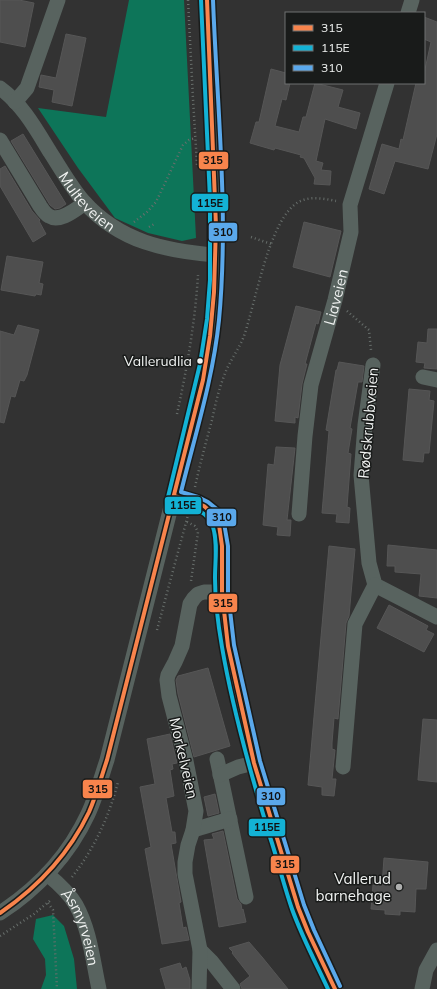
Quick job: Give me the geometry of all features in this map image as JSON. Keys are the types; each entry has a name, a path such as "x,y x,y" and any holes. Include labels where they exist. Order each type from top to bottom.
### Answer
{"street":[{"path":"0,914 21,899 47,874 65,852 81,828 94,801 107,760 207,363 213,321 216,255 214,136 207,0"},
{"path":"408,12 412,0"},
{"path":"15,102 27,88 54,1"},
{"name":"Liaveien","path":"299,514 305,436 311,385 335,300 351,232 350,205 387,84"},
{"name":"Multeveien","path":"0,88 15,102 32,123 65,177 85,203 101,219 131,237 173,250 216,255"},
{"path":"1,144 40,206 50,217 66,215 85,203"},
{"name":"Rødskrubbveien","path":"373,365 365,425 361,475 369,563 375,585"},
{"path":"174,496 192,501 209,509 217,522 221,536 222,592 228,646 254,763 298,907 317,954 335,989"},
{"path":"343,767 355,624 375,585 437,617"},
{"path":"194,598 198,594 204,592 222,592"},
{"name":"Morkelveien","path":"194,598 190,604 182,646 168,675 167,686 186,761 196,811 185,862 185,874 200,950 199,989"},
{"path":"217,759 246,897"},
{"name":"Morkelveien","path":"220,775 238,767 254,763"},
{"path":"193,830 230,819"},
{"name":"Åsmyrveien","path":"47,874 63,888 76,905 88,938 98,989"},
{"path":"200,950 211,961 233,989"},
{"path":"422,989 426,970 437,950"}],"path":[{"path":"188,0 195,138 198,166"},
{"path":"131,225 147,212 156,202 183,145 189,140 195,138"},
{"path":"195,488 223,377 242,341 271,244 285,215 293,206 307,199 320,198 350,205"},
{"path":"251,237 271,244"},
{"path":"176,417 195,320 198,275"},
{"name":"Rødskrubbveien","path":"335,300 369,330 373,365"},
{"path":"187,522 195,526 198,532 190,585 190,590 194,598"},
{"path":"48,903 53,910 57,989"}],"green space":[{"path":"129,0 184,0 196,238 182,241 148,233 115,218 78,168 38,108 106,117"},
{"path":"53,915 64,926 74,959 77,989 41,989 46,975 45,959 33,939 36,919"}],"building":[{"path":"0,0 19,0 34,3 25,47 0,42"},
{"path":"425,17 437,22 437,134 428,169 395,161 384,194 369,189 382,144 399,149 401,139 403,140 416,84 425,84 425,69 431,42 425,39"},
{"path":"66,34 86,38 72,106 52,102 54,90 39,87 41,75 56,78"},
{"path":"271,69 285,73 285,84 290,84 286,100 282,99 275,126 299,132 303,117 306,117 315,84 343,90 338,107 360,113 356,129 325,119 316,161 323,163 321,170 331,171 330,185 314,184 315,178 304,158 300,157 301,155 275,148 274,150 250,143 256,122 259,122"},
{"path":"23,134 66,204 60,208 55,209 50,205 11,141"},
{"path":"5,166 32,211 40,220 39,221 46,234 33,242 0,186 0,169"},
{"path":"304,222 341,231 330,277 293,267"},
{"path":"7,256 43,262 39,283 43,284 41,295 36,294 35,296 1,290"},
{"path":"296,306 321,312 318,324 316,323 305,364 307,364 302,384 298,418 295,417 295,423 275,421 280,365"},
{"path":"18,325 39,330 27,375 24,381 20,380 15,397 11,396 4,423 0,422 0,331 14,335"},
{"path":"428,329 437,329 437,369 424,368 425,363 416,362 418,342 427,343"},
{"path":"339,362 364,366 362,382 358,382 350,428 352,429 348,453 351,454 347,507 350,508 349,523 336,522 337,514 322,513 329,431 326,430 336,370"},
{"path":"409,389 430,391 429,400 434,401 429,453 424,453 423,462 403,460"},
{"path":"276,447 295,448 287,520 291,520 290,536 277,535 278,527 263,525 268,464 274,465"},
{"path":"388,545 437,550 437,598 419,596 421,574 395,572 395,566 387,566"},
{"path":"329,546 355,549 349,616 346,623 338,719 334,718 332,749 335,750 332,779 336,779 334,796 322,795 322,787 308,785"},
{"path":"389,605 428,626 426,630 434,634 424,652 377,628"},
{"path":"208,668 230,746 194,757 178,694 176,680 178,676"},
{"path":"423,719 437,720 437,782 418,780"},
{"path":"170,734 177,763 172,764 173,769 170,770 174,796 166,798 172,832 175,832 176,843 171,844 181,902 179,903 183,928 186,927 189,940 162,944 145,849 151,847 140,787 155,784 147,739"},
{"path":"215,794 219,813 208,816 204,797"},
{"path":"223,831 237,899 241,904 242,910 243,909 246,922 219,927 204,840 214,839 212,834"},
{"path":"384,858 428,862 426,889 416,889 415,912 400,911 400,915 385,914 385,910 371,909 373,885 382,886"},
{"path":"249,942 288,989 242,989 240,984 250,976 229,948"},
{"path":"180,963 182,969 186,967 190,980 190,989 166,989 160,969"}],"transit line":[{"name":"115E","path":"201,0 210,200 210,280 207,319 200,364 168,497 171,501 196,509 203,513 209,519 215,533 215,587 218,621 226,671 237,719 256,790 292,909 328,989"},
{"name":"315","path":"0,913 40,881 62,856 81,827 94,800 107,760 203,380 210,336 214,292 216,226 207,0"},
{"name":"310","path":"213,0 223,200 222,280 219,320 212,364 203,407 181,492 198,497 208,502 218,510 224,523 228,546 228,593 234,645 260,761 304,905 340,986"},
{"name":"315","path":"174,496 204,506 213,514 219,525 222,546 222,593 228,646 254,763 298,907 335,989"}],"place":[{"name":"Vallerudlia","path":"200,361"},
{"name":"Vallerud barnehage","path":"399,887"}]}
